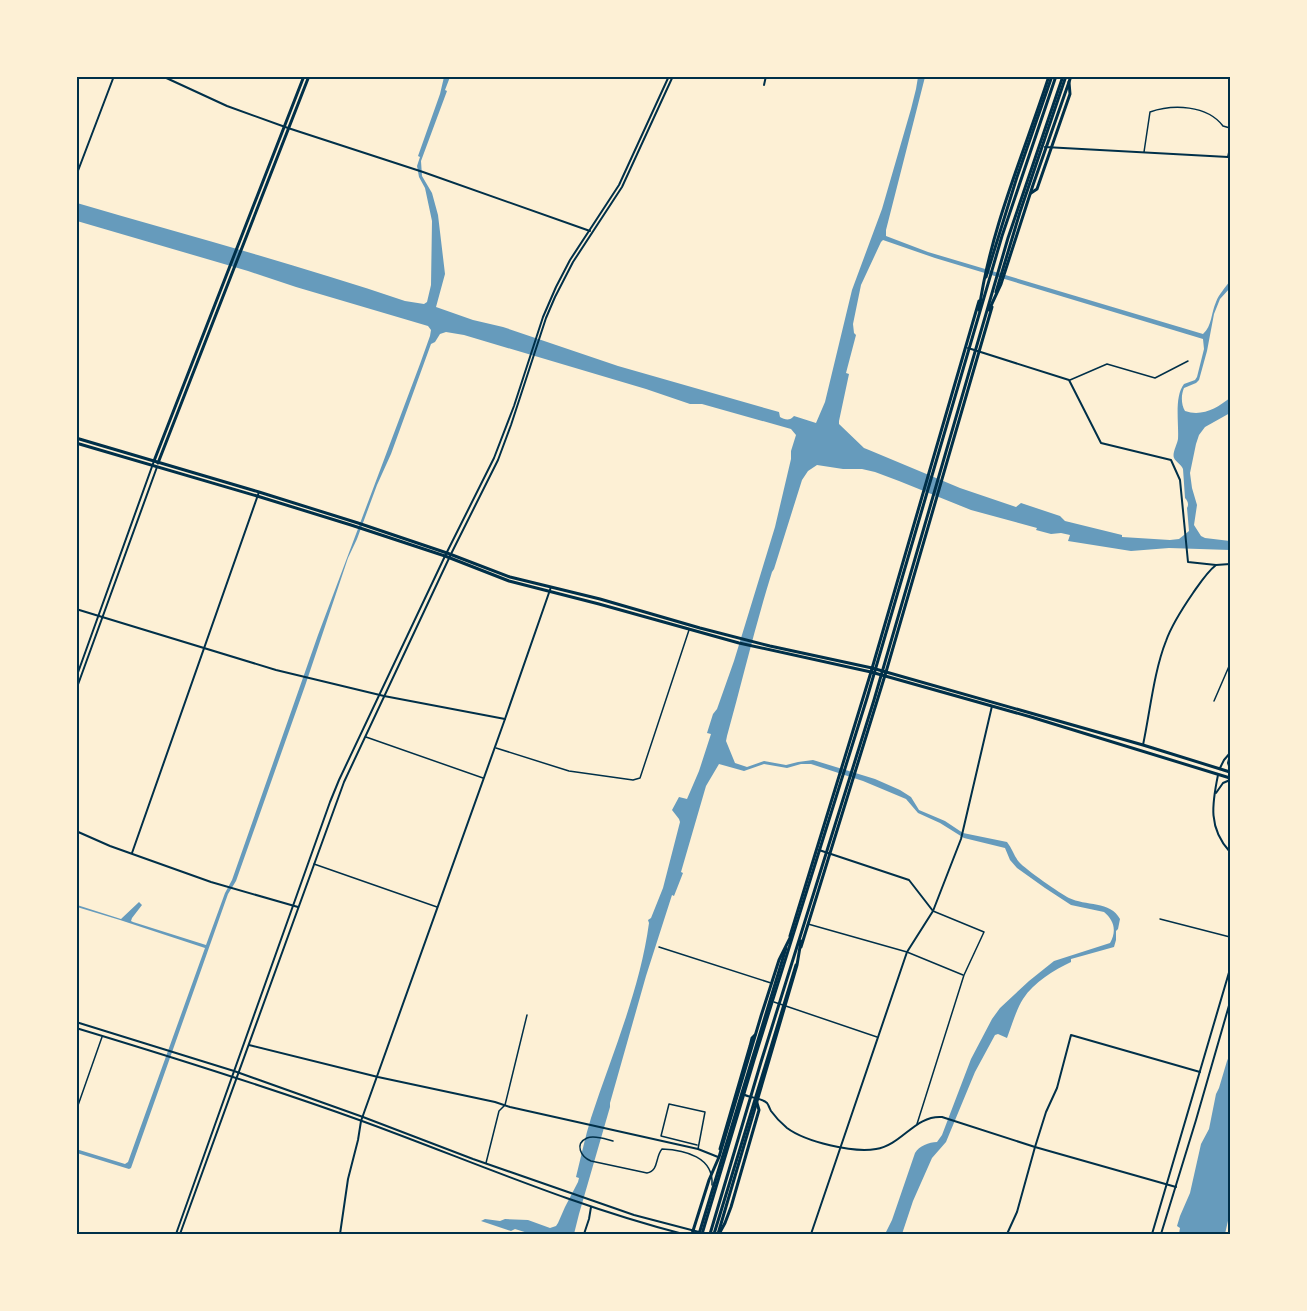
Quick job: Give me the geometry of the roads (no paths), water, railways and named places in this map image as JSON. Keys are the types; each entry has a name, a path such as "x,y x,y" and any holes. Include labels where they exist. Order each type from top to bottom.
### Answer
{"main road":[{"path":"155,464 307,76"},
{"path":"977,321 983,279 1014,175 1052,76"},
{"path":"707,1234 816,849 989,267 1052,76"},
{"path":"707,1234 761,1030 867,698 977,321 1052,76"},
{"path":"707,1234 754,1099 856,771 1002,272 1064,76"},
{"path":"707,1234 874,699 1017,211 1064,76"},
{"path":"984,323 1001,284 1071,76"},
{"path":"1025,198 1037,189 1070,94 1069,82"},
{"path":"76,441 258,494 550,589 690,627 740,638 754,644"},
{"path":"690,627 739,643 754,644 886,672 1230,770"},
{"path":"871,670 884,677 992,706 1230,779"},
{"path":"692,1233 709,1179 719,1157 760,1016 779,960 796,923"},
{"path":"707,1234 737,1169 796,965 803,927"},
{"path":"719,1157 721,1142 752,1038 761,1030"},
{"path":"707,1234 725,1222 731,1207 759,1110 754,1099"}],"street":[{"path":"76,176 114,76"},
{"path":"162,76 227,106 286,128 423,172 591,231"},
{"path":"178,1234 333,794 379,694 498,460 539,336 559,288 619,185 671,76"},
{"path":"764,85 766,76"},
{"path":"1144,152 1150,112 1160,108 1183,107 1196,110 1218,120 1222,126 1230,128"},
{"path":"1028,145 1228,157 1230,148"},
{"path":"966,347 1069,380 1107,364 1155,378 1188,361"},
{"path":"1069,380 1101,443 1171,460 1180,480 1188,562 1230,564"},
{"path":"76,690 155,464"},
{"path":"132,853 258,494"},
{"path":"178,1234 249,1044 334,804 448,555"},
{"path":"1143,745 1165,642 1184,606 1207,573 1216,565"},
{"path":"340,1234 348,1179 361,1121 506,719 550,589"},
{"path":"76,609 311,679 384,696 506,719"},
{"path":"76,678 101,617"},
{"path":"495,748 569,771 633,780 640,778 690,627"},
{"path":"1214,701 1230,664"},
{"path":"811,1234 907,952 933,912 961,839 994,702"},
{"path":"364,737 484,778"},
{"path":"1220,768 1230,753"},
{"path":"1230,753 1228,763 1230,770"},
{"path":"1218,775 1214,798 1214,824 1230,852"},
{"path":"1214,798 1220,786 1230,779"},
{"path":"76,831 234,889 298,907"},
{"path":"816,849 909,880 933,912 984,932 964,975 916,1125"},
{"path":"313,864 438,907"},
{"path":"1160,919 1230,937"},
{"path":"796,923 808,924 907,952 964,975"},
{"path":"659,948 775,985"},
{"path":"1152,1234 1230,969"},
{"path":"770,1001 878,1037"},
{"path":"1161,1234 1230,1002"},
{"path":"484,1169 499,1111 505,1105 527,1015"},
{"path":"76,1022 234,1071 586,1199 692,1233 707,1234 712,1186 711,1173 707,1165 698,1157 665,1149 660,1152 655,1169 650,1173 586,1159 580,1150 581,1144 587,1138 613,1141"},
{"path":"76,1028 361,1121 484,1169 591,1207 683,1234"},
{"path":"1007,1234 1017,1212 1046,1112 1057,1088 1071,1035 1200,1072"},
{"path":"76,1111 102,1036"},
{"path":"249,1044 378,1077 606,1129 698,1147"},
{"path":"742,1095 767,1103 780,1122 799,1136 841,1147 865,1150 885,1147 900,1139 916,1125 930,1118 942,1118 1176,1187"},
{"path":"698,1147 705,1112 669,1104 661,1136 698,1147 719,1157"},
{"path":"584,1234 591,1207"}],"water":[{"path":"444,77 450,77 421,161 422,176 432,193 438,215 445,274 436,307 618,366 779,412 780,417 786,419 794,416 816,423 825,402 852,290 882,209 918,77 925,77 886,236 928,252 1203,334 1210,323 1217,299 1230,281 1230,288 1220,299 1214,314 1199,380 1184,388 1182,400 1185,411 1197,413 1215,408 1230,398 1230,413 1205,427 1199,435 1190,473 1197,505 1194,525 1205,538 1230,541 1230,550 1169,548 1131,551 1068,541 1070,535 1051,534 971,510 862,469 817,465 808,471 802,480 766,592 727,736 726,741 735,763 747,767 764,761 786,765 813,760 875,779 900,790 911,797 919,810 945,821 963,833 1007,842 1019,862 1051,887 1069,898 1110,909 1120,919 1114,947 1071,959 1071,962 1045,977 1023,999 1007,1038 995,1035 975,1072 946,1142 932,1158 913,1201 902,1234 885,1234 915,1153 924,1145 937,1142 942,1135 971,1059 992,1019 1000,1008 1054,961 1110,943 1113,926 1104,912 1071,905 1017,868 1010,860 1005,848 964,838 918,813 906,799 863,781 811,764 787,768 764,764 744,771 719,764 706,786 681,872 683,873 674,896 672,895 646,976 574,1234 531,1234 515,1229 511,1231 481,1221 485,1219 528,1220 550,1228 556,1226 578,1182 579,1178 576,1177 589,1125 632,997 645,948 648,920 651,918 663,888 680,822 672,810 679,797 687,799 699,771 711,734 707,733 734,661 775,527 796,435 791,429 702,404 690,404 464,335 446,332 440,334 431,344 391,454 348,558 236,881 228,894 131,1168 77,1153 76,1149 125,1164 128,1162 205,948 77,907 77,905 121,919 139,902 142,905 131,921 206,945 232,880 318,635 431,330 428,326 77,221 77,203 282,262 405,301 424,304 427,302 431,285 432,221 425,188 419,177 417,166 420,157 418,156","holes":["883,240 935,258 1203,339 1204,349 1197,377 1184,384 1179,396 1178,439 1174,454 1174,458 1183,469 1189,531 1179,539 1170,540 1122,537 1122,535 1065,521 1060,516 1021,503 1016,507 960,488 864,448 839,424 849,374 846,373 856,335 853,324 861,285 881,242"]},
{"path":"1230,1054 1230,1212 1225,1234 1179,1234 1180,1228 1177,1226 1190,1193 1201,1144 1209,1129 1216,1094"}]}
